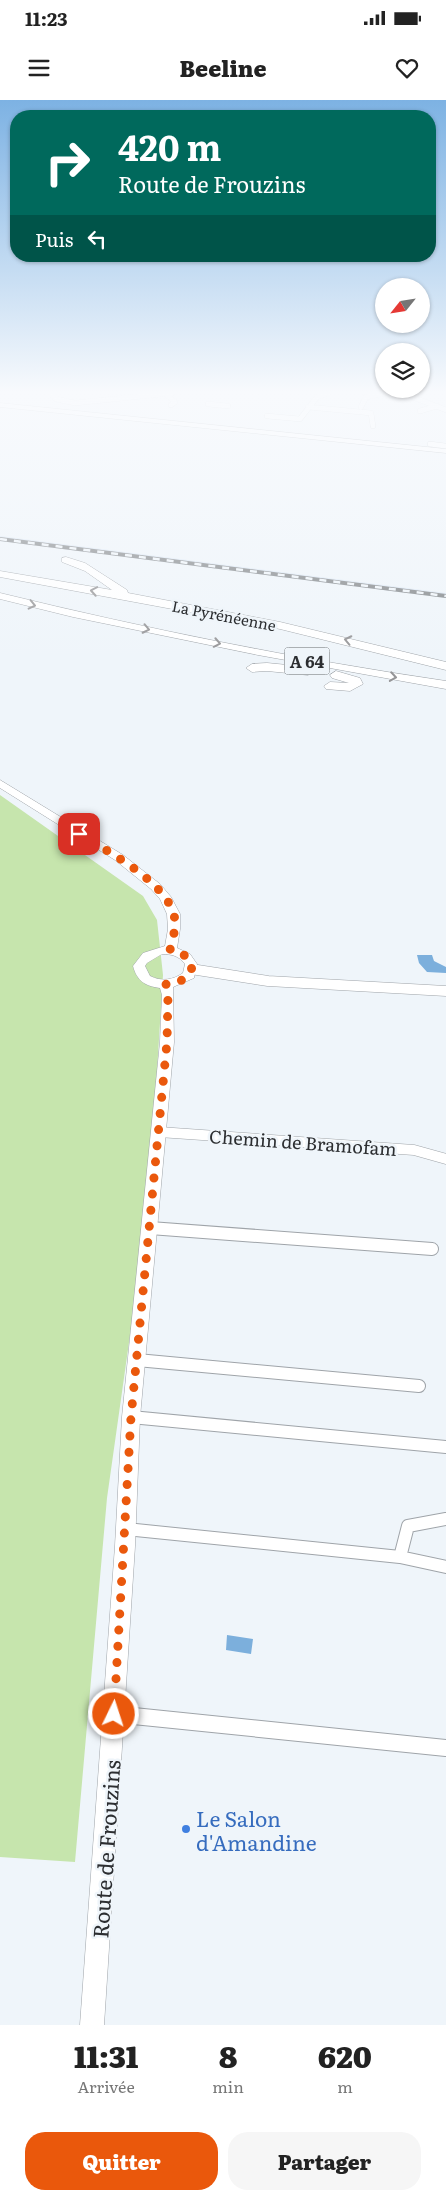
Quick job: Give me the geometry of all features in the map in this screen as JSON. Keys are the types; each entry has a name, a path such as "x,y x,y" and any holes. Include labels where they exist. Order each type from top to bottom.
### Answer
{"highway":[{"path":"66,560 85,565 115,587 137,598"},
{"name":"La Pyrénéenne","path":"0,574 301,630 370,645 446,666"},
{"name":"La Pyrénéenne","path":"0,596 303,665"},
{"path":"252,668 303,665 350,673 367,682 367,689"},
{"path":"303,665 350,673 357,684 350,687 330,686"},
{"name":"A 64","path":"350,673 446,685"}],"main road":[{"path":"0,783 110,853 155,886 168,904 176,923 170,950"},
{"path":"170,950 184,955 192,964 192,970 183,980 166,984 149,981 140,972 139,966 141,961 153,952 170,950"},
{"name":"Route de Frouzins","path":"92,2025 126,1529 131,1417 167,1042 168,995 166,984"}],"street":[{"path":"192,970 268,981 446,991"},
{"name":"Chemin de Bramofam","path":"159,1132 414,1150 446,1159"},
{"path":"150,1228 432,1249"},
{"path":"137,1360 419,1386"},
{"path":"131,1417 446,1447"},
{"path":"400,1557 408,1526 446,1519"},
{"path":"126,1529 400,1557 446,1567"},
{"path":"114,1714 446,1748"}],"shaded area":[{"path":"0,536 446,593 446,598 0,541"}],"green space":[{"path":"0,795 143,896 157,920 163,975 148,1208 107,1498 75,1862 0,1857"}],"water":[{"path":"417,955 432,955 434,961 446,967 446,973 427,972 419,963"},
{"path":"227,1635 253,1639 251,1654 226,1650"}],"railway":[{"path":"0,539 446,596"}],"place":[{"name":"Le Salon d'Amandine","path":"186,1829"}],"route":[{"path":"79,834 142,875 165,897 176,923 170,950 184,955 192,964 192,970 183,980 166,984 168,995 167,1042 131,1417 114,1714"}]}
